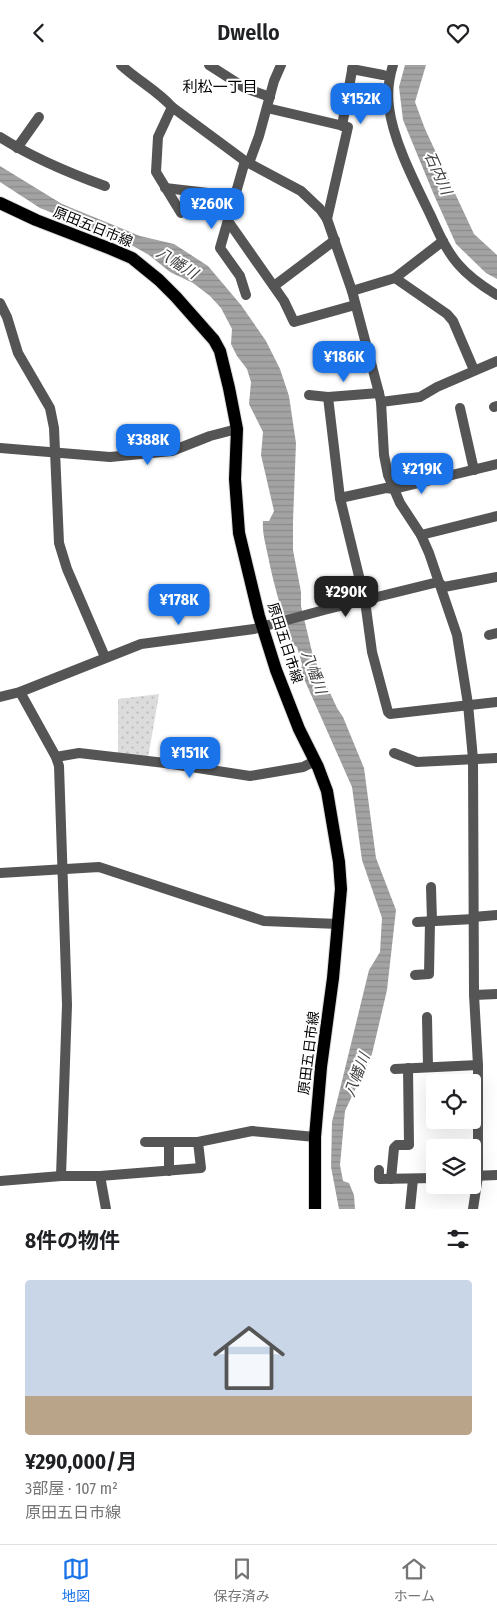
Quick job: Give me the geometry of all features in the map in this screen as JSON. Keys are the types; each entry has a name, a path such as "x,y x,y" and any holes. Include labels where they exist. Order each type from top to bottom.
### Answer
{"main road":[{"name":"原田五日市線","path":"0,203 36,220 132,258 159,280 193,315 214,340 220,351 237,429 235,479 239,533 259,616 265,626 276,670 326,791 340,862 341,889 334,977 321,1067 315,1137 315,1209"}],"street":[{"path":"121,65 132,76 165,99 172,107 247,162 301,191 315,204 327,219 352,291 380,398 384,455 388,475 400,503 421,535 429,553 457,635 468,704 473,759 474,995 478,1065 476,1139"},
{"path":"209,65 245,88 270,97"},
{"path":"246,295 240,276 220,248 234,196 259,136 281,65"},
{"path":"392,65 388,92 391,119 410,171 443,241 458,264 482,285 497,295"},
{"path":"342,126 352,67 383,75"},
{"path":"172,107 158,137 156,172 181,213"},
{"path":"267,108 348,127 327,219"},
{"path":"17,148 39,117"},
{"path":"0,137 58,169 105,186"},
{"path":"166,188 234,196"},
{"path":"228,221 284,301 294,322 355,305"},
{"path":"274,286 335,240"},
{"path":"352,291 395,279 443,241"},
{"path":"395,279 453,321 474,370"},
{"path":"0,303 18,353 50,408 54,428 59,543 67,569 105,657"},
{"path":"309,395 380,398 420,397 437,387 497,361"},
{"path":"328,397 340,498 365,601 372,652 388,712 390,714 497,702"},
{"path":"460,408 474,470"},
{"path":"0,449 110,457 167,452 210,436 237,429"},
{"path":"340,498 386,488 394,489 497,464"},
{"path":"421,535 497,516"},
{"path":"438,582 444,587 497,577"},
{"path":"0,697 142,644 254,629 438,582"},
{"path":"20,691 59,766 66,1005 61,1175"},
{"path":"56,757 78,753 165,763 250,776 303,767 315,761"},
{"path":"394,753 418,762 497,758"},
{"path":"0,873 89,867 109,869 264,921 338,924"},
{"path":"415,975 429,974 431,887"},
{"path":"417,922 497,915"},
{"path":"474,995 497,993"},
{"path":"427,1017 428,1067"},
{"path":"395,1069 478,1065"},
{"path":"391,1179 394,1148 397,1145 409,1145 408,1068"},
{"path":"144,1142 198,1142 252,1131 315,1137"},
{"path":"0,1181 61,1175 100,1176 201,1168 198,1142"},
{"path":"169,1143 170,1171"},
{"path":"379,1170 379,1179 426,1178"},
{"path":"481,1176 497,1175"},
{"path":"100,1176 106,1209"},
{"path":"410,1209 413,1179"},
{"path":"473,1209 474,1194"}],"shaded area":[{"path":"159,694 148,758 118,754 118,699"}],"water":[{"name":"石内川","path":"405,65 426,65 415,102 425,129 474,234 497,255 497,279 486,273 456,244 434,195 403,120 399,87"},
{"name":"八幡川","path":"0,166 62,204 140,236 174,244 208,266 241,305 266,341 280,369 289,396 296,443 293,550 301,592 301,606 313,656 343,717 364,768 376,858 396,910 387,990 372,1054 345,1111 340,1165 343,1181 349,1183 354,1195 355,1209 339,1209 331,1167 332,1122 369,970 380,952 382,918 362,860 352,787 301,672 302,664 297,647 292,644 273,579 264,539 263,521 269,521 274,511 261,455 263,432 249,404 251,382 247,369 231,344 232,329 221,308 210,296 193,283 170,272 149,255 126,242 40,208 0,182"}],"district":[{"name":"利松一丁目","path":"220,87"}]}
